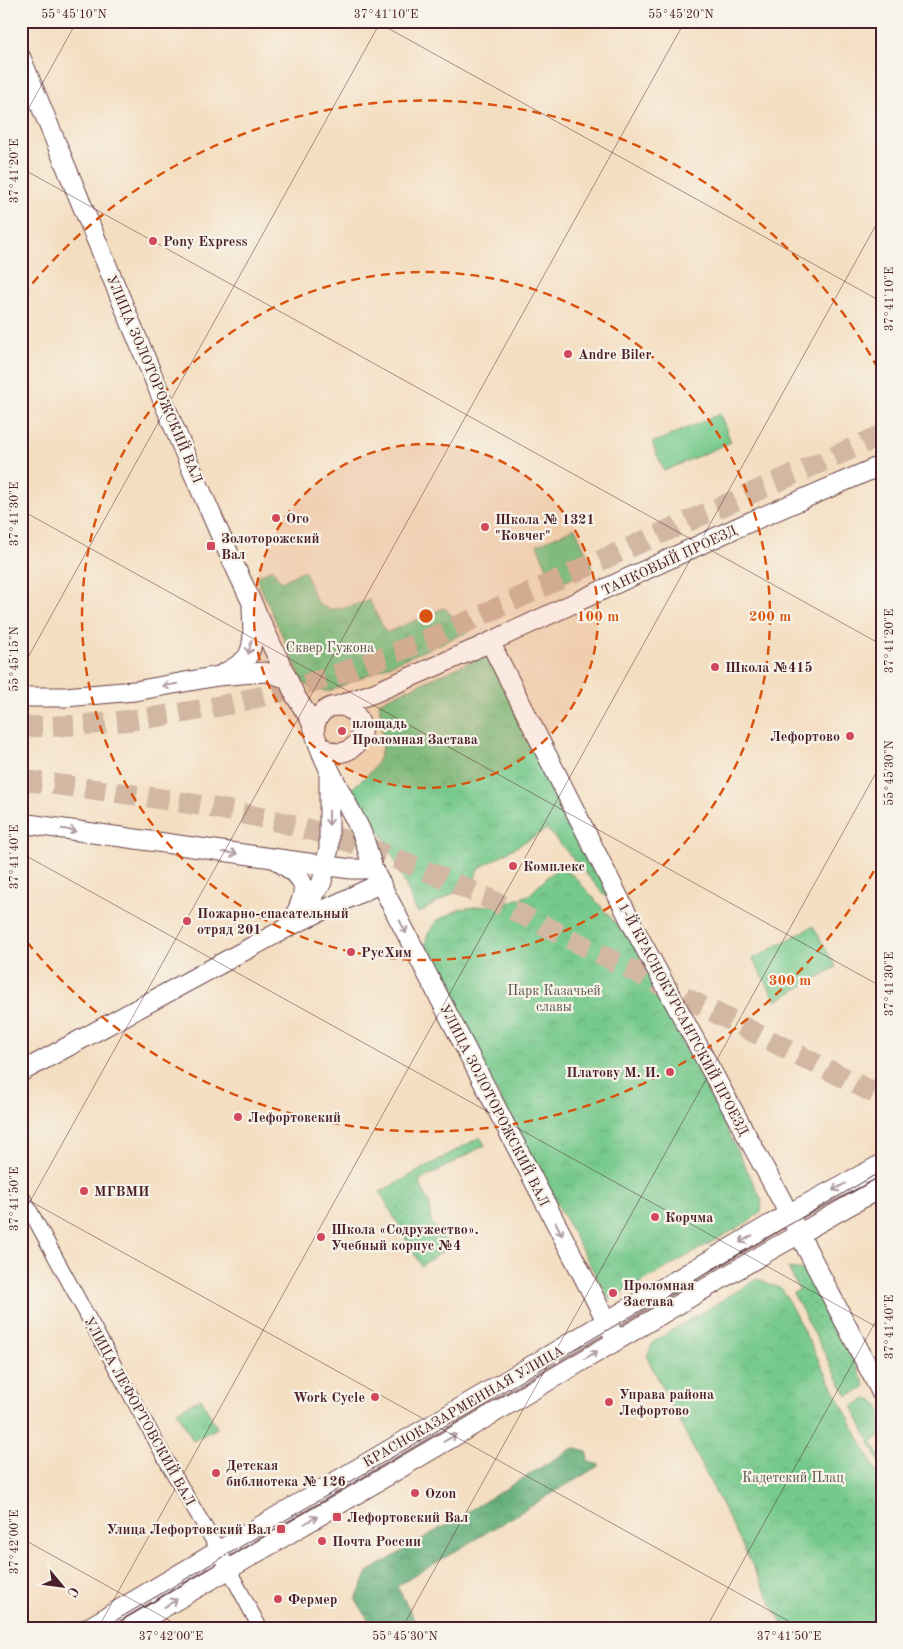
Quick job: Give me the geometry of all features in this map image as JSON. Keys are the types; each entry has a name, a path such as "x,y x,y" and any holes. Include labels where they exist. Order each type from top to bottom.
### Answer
{"street":[{"name":"УЛИЦА ЗОЛОТОРОЖСКИЙ ВАЛ","path":"21,58 188,461 296,697 310,719 316,737"},
{"name":"ТАНКОВЫЙ ПРОЕЗД","path":"334,707 374,693 490,642 736,528 882,465"},
{"path":"218,676 237,666 248,656 252,641 252,601"},
{"name":"1-Й КРАСНОКУРСАНТСКИЙ ПРОЕЗД","path":"490,642 633,926 788,1214 882,1394"},
{"path":"21,697 65,698 136,692 218,676 270,673 288,679"},
{"path":"316,737 327,751 339,754 351,750 356,746 361,735 360,723 364,708 374,693"},
{"path":"296,697 314,706 349,709 354,712 360,723"},
{"path":"334,707 321,714 317,719 316,737 329,769 361,832 377,876"},
{"path":"344,799 342,774 351,750"},
{"path":"288,927 313,897 322,882 329,848 329,769"},
{"path":"21,823 351,869 377,876"},
{"path":"274,859 299,875 303,886 298,907 288,927"},
{"name":"УЛИЦА ЗОЛОТОРОЖСКИЙ ВАЛ","path":"377,876 616,1340"},
{"path":"21,1072 288,927 377,876"},
{"path":"788,1214 882,1164"},
{"path":"799,1235 882,1187"},
{"name":"УЛИЦА ЛЕФОРТОВСКИЙ ВАЛ","path":"21,1194 168,1463 229,1568 260,1628"},
{"name":"КРАСНОКАЗАРМЕННАЯ УЛИЦА","path":"88,1628 788,1214"},
{"name":"КРАСНОКАЗАРМЕННАЯ УЛИЦА","path":"129,1628 616,1340 799,1235"}],"green space":[{"path":"720,414 731,442 664,471 652,443"},
{"path":"575,528 593,569 555,586 537,545"},
{"name":"Сквер Гужона","path":"272,569 281,582 304,570 319,604 330,609 344,608 369,600 386,633 444,608 470,631 329,691 322,691 304,684 256,577"},
{"path":"486,655 489,657 613,901 608,899 547,829 478,869 474,881 419,913 387,842 368,819 351,789 372,770 380,755 382,729 379,702"},
{"name":"Парк Казачьей славы","path":"558,867 574,876 634,944 762,1200 761,1211 751,1220 609,1300 428,965 425,950 427,936 436,921 460,909 506,903 529,895"},
{"path":"813,926 836,967 776,1001 753,959"},
{"path":"480,1137 485,1145 419,1181 430,1205 431,1223 451,1246 421,1266 380,1192"},
{"path":"788,1268 809,1272 864,1382 865,1386 862,1389 847,1396 793,1293 799,1290"},
{"name":"Кадетский Плац","path":"757,1279 782,1289 882,1482 882,1628 784,1628 647,1357 653,1342"},
{"path":"201,1398 217,1428 193,1441 177,1411"},
{"path":"867,1399 873,1401 880,1408 882,1435 872,1441 882,1461 882,1467 852,1406"},
{"path":"573,1448 587,1452 588,1462 600,1465 397,1586 419,1628 373,1628 356,1599 368,1572"}],"tunnel":[{"path":"21,727 135,720 210,708 284,691 353,669 449,630 882,435"},
{"path":"21,780 142,796 223,810 302,828 376,851 443,878 510,909 882,1097"}],"tram line":[{"path":"103,1628 604,1332 882,1171"}],"place":[{"name":"Pony Express","path":"153,241"},
{"name":"Andre Biler","path":"568,354"},
{"name":"Ого","path":"276,518"},
{"name":"Школа № 1321 \"Ковчег\"","path":"485,527"},
{"name":"Золоторожский Вал","path":"211,546"},
{"name":"Школа №415","path":"715,667"},
{"name":"площадь Проломная Застава","path":"342,731"},
{"name":"Лефортово","path":"850,736"},
{"name":"Комплекс","path":"513,866"},
{"name":"Пожарно-спасательный отряд 201","path":"187,921"},
{"name":"РусХим","path":"351,952"},
{"name":"Платову М. И.","path":"670,1072"},
{"name":"Лефортовский","path":"238,1117"},
{"name":"МГВМИ","path":"84,1191"},
{"name":"Корчма","path":"655,1217"},
{"name":"Школа «Содружество». Учебный корпус №4","path":"321,1237"},
{"name":"Проломная Застава","path":"613,1293"},
{"name":"Work Cycle","path":"375,1397"},
{"name":"Управа района Лефортово","path":"609,1402"},
{"name":"Детская библиотека № 126","path":"216,1473"},
{"name":"Ozon","path":"415,1493"},
{"name":"Лефортовский Вал","path":"337,1517"},
{"name":"Улица Лефортовский Вал","path":"281,1529"},
{"name":"Почта России","path":"322,1541"},
{"name":"Фермер","path":"278,1599"}]}
